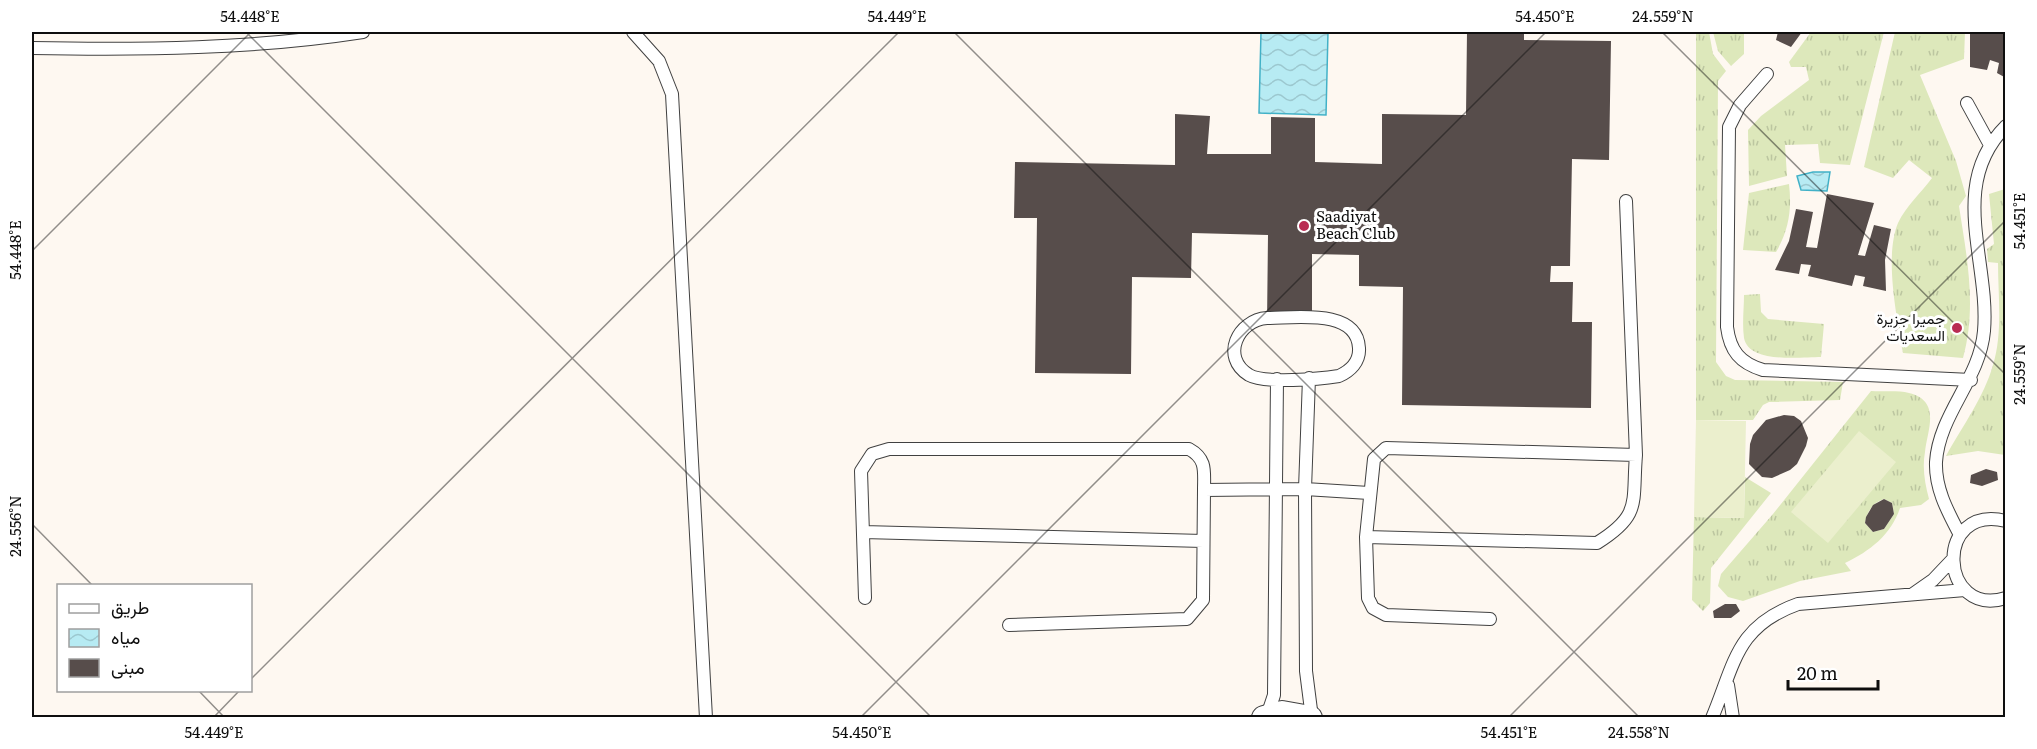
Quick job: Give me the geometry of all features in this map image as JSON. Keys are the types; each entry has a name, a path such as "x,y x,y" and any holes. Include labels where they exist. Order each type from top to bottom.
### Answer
{"street":[{"path":"1265,717 1282,713 1311,717"}],"lane":[{"path":"32,48 193,49 314,39 363,32"},
{"path":"633,32 660,61 672,94 706,717"},
{"path":"1767,74 1740,105 1729,127 1727,327 1729,343 1736,356 1748,366 1763,370 1971,380"},
{"path":"1967,103 1990,145"},
{"path":"1960,535 1940,492 1936,464 1942,435 1971,380 1984,333 1985,308 1973,214 1973,196 1982,161 1990,145 2006,126"},
{"path":"1366,537 1597,543 1616,531 1632,514 1636,455 1626,201"},
{"path":"1267,318 1330,319 1346,324 1352,329 1359,344 1359,352 1352,367 1339,376 1277,379 1249,375 1238,361 1235,343 1238,335 1250,322 1267,318"},
{"path":"1309,378 1305,489 1306,671 1311,717"},
{"path":"1265,717 1274,695 1277,379"},
{"path":"866,598 861,471 872,454 889,449 1189,448 1200,454 1204,462 1203,600 1187,619 1009,625"},
{"path":"1490,619 1386,615 1373,608 1368,598 1366,537 1374,459 1386,448 1636,455"},
{"path":"1204,490 1305,489 1369,493"},
{"path":"1909,596 1933,580 1952,560 1960,535 1980,521 1992,519 2006,521"},
{"path":"863,532 1203,541"},
{"path":"1952,560 1958,581 1965,590 1987,600 2006,598"},
{"path":"1712,717 1727,675 1746,638 1760,623 1779,611 1798,604 1965,590"},
{"path":"1727,675 1728,699 1733,717"}],"green space":[{"path":"1696,32 1709,32 1713,54 1726,71 1718,81 1716,362 1726,376 1735,380 1843,382 1840,400 1769,402 1763,405 1753,420 1696,420"},
{"path":"1713,32 1744,32 1744,54 1731,66 1718,51"},
{"path":"1811,32 1884,32 1850,165 1820,163 1818,144 1785,145 1787,176 1749,186 1748,130 1761,116 1809,80 1806,67 1791,67 1789,62"},
{"path":"1895,32 1965,32 1964,59 1920,75 1956,161 1966,196 1959,206 1970,301 1963,358 1903,353 1893,288 1894,237 1901,217 1932,178 1909,160 1893,178 1864,167"},
{"path":"1789,184 1789,219 1776,252 1743,250 1749,193"},
{"path":"2005,189 2003,219 2006,220 2005,455 1978,451 1946,456 1984,389 1996,352 1999,327 1998,263 1988,262 1987,249 1994,244 1989,194"},
{"path":"1760,294 1761,312 1768,319 1824,324 1821,357 1777,357 1755,352 1748,346 1743,333 1744,295"},
{"path":"1871,391 1909,393 1926,403 1930,426 1924,470 1929,499 1921,505 1900,508 1891,526 1879,541 1845,563 1851,571 1800,581 1743,601 1728,597 1718,586 1721,574 1773,514","holes":["1884,499 1892,503 1894,514 1884,529 1873,532 1865,523 1871,508"]},
{"path":"1696,420 1746,421 1744,518 1694,517"},
{"path":"1859,431 1896,462 1828,543 1791,512"},
{"path":"1745,477 1771,493 1711,568 1710,603 1703,611 1692,600 1694,517 1744,518"}],"water":[{"path":"1261,32 1328,32 1326,115 1259,113"},
{"path":"1813,172 1830,172 1827,191 1801,190 1797,176"}],"building":[{"name":"Saadiyat Beach Club","path":"1467,32 1524,32 1524,40 1611,41 1609,160 1572,159 1570,266 1551,266 1550,282 1573,282 1572,322 1592,322 1591,408 1402,405 1403,287 1359,286 1359,255 1312,254 1312,324 1267,323 1268,235 1192,233 1191,278 1132,277 1131,374 1035,373 1037,218 1014,218 1015,162 1175,165 1175,114 1210,116 1207,154 1271,154 1271,117 1315,118 1315,162 1382,164 1382,114 1466,115"},
{"path":"1778,32 1802,32 1791,47 1776,40"},
{"path":"1970,32 2006,32 2006,78 1997,73 1999,63 1990,60 1987,70 1970,67"},
{"path":"1827,194 1874,203 1858,255 1865,256 1874,225 1891,229 1885,260 1886,291 1863,286 1865,277 1855,275 1852,286 1808,276 1811,265 1801,264 1799,274 1775,270 1789,241 1796,209 1813,212 1806,247 1817,248"},
{"path":"1784,415 1794,416 1801,421 1808,438 1806,446 1797,464 1790,470 1772,478 1762,477 1749,464 1753,435 1766,420"},
{"path":"1986,469 1997,472 1998,480 1982,486 1970,483 1971,475"},
{"path":"1884,499 1892,503 1894,514 1884,529 1873,532 1865,523 1866,517 1873,505"},
{"path":"1725,604 1736,604 1740,611 1731,618 1714,618 1713,611"}],"place":[{"name":"Saadiyat Beach Club","path":"1304,226"},
{"name":"جميرا جزيرة السعديات","path":"1957,328"}]}
